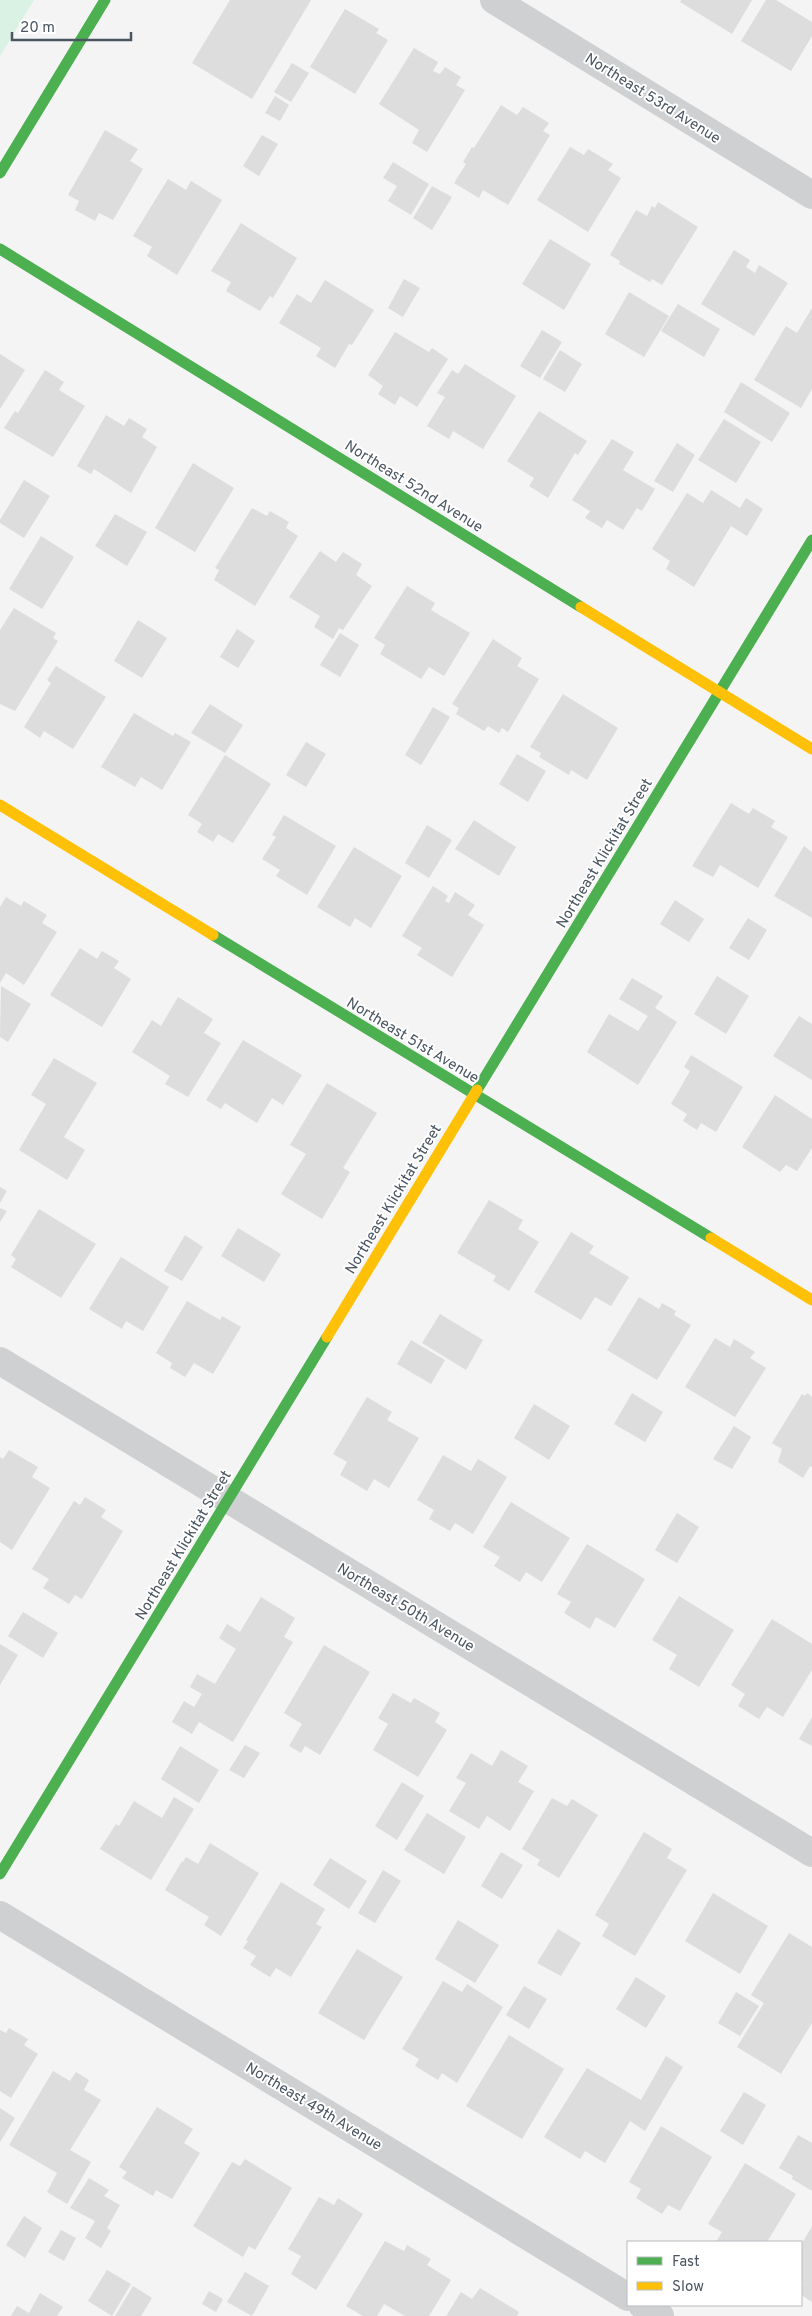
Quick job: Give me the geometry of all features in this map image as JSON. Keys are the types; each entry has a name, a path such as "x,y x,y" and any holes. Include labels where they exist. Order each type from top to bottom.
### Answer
{"street":[{"path":"0,172 105,0"},
{"name":"Northeast 53rd Avenue","path":"494,0 812,195"},
{"name":"Northeast 52nd Avenue","path":"0,249 812,749"},
{"name":"Northeast Klickitat Street","path":"0,1874 812,540"},
{"name":"Northeast 51st Avenue","path":"0,805 812,1300"},
{"name":"Northeast 50th Avenue","path":"0,1361 812,1853"},
{"name":"Northeast 49th Avenue","path":"0,1915 627,2296"},
{"path":"644,2306 660,2316"}],"green space":[{"path":"0,0 34,0 0,56"}],"building":[{"path":"230,0 311,0 252,99 192,63"},
{"path":"681,0 752,0 732,34 680,2"},
{"path":"766,0 776,0 812,22 812,36 791,71 741,41"},
{"path":"345,9 379,29 376,33 388,40 355,94 310,67"},
{"path":"414,48 438,62 433,71 440,74 445,67 461,77 456,85 465,90 427,152 412,143 419,130 379,104"},
{"path":"292,63 309,73 291,102 274,92"},
{"path":"275,96 289,105 280,121 265,113"},
{"path":"501,105 517,115 523,107 549,123 543,131 550,135 508,205 483,190 479,198 454,183 466,164 463,162 472,147 474,148"},
{"path":"105,130 138,149 130,161 143,169 113,220 99,213 95,221 75,210 79,201 68,195"},
{"path":"262,135 278,144 259,176 243,166"},
{"path":"570,147 584,155 588,149 613,164 608,170 621,178 588,232 537,200"},
{"path":"393,162 429,184 411,215 388,201 397,186 383,178"},
{"path":"168,179 186,190 191,181 222,200 177,275 147,256 152,247 133,236"},
{"path":"432,186 452,197 432,230 413,218"},
{"path":"658,202 698,227 662,285 652,279 650,282 619,264 620,261 610,255 636,210 647,216 652,206 655,208"},
{"path":"241,223 297,258 273,298 270,296 260,311 226,291 231,282 211,271"},
{"path":"550,239 591,264 564,310 522,284"},
{"path":"734,250 750,260 746,267 755,273 759,265 788,283 754,336 701,304"},
{"path":"404,279 420,288 403,317 388,308"},
{"path":"325,280 374,310 352,345 349,344 335,368 316,356 321,348 279,323 297,294 311,303"},
{"path":"629,292 669,316 644,357 605,334"},
{"path":"678,304 720,329 704,357 661,331"},
{"path":"812,308 812,389 801,408 754,380 786,326 797,333"},
{"path":"542,330 562,342 540,378 520,366"},
{"path":"395,332 429,352 432,348 448,359 417,407 400,396 395,405 378,394 383,386 368,375"},
{"path":"560,350 582,364 565,392 543,379"},
{"path":"0,354 25,370 0,409"},
{"path":"465,364 516,396 483,449 453,431 449,439 427,426 445,397 437,393 452,370 458,374"},
{"path":"45,370 64,382 59,390 85,406 53,457 4,428 15,411 18,413"},
{"path":"741,382 790,413 772,442 724,412"},
{"path":"539,411 587,441 578,455 575,453 548,498 529,486 534,478 507,461"},
{"path":"106,415 124,426 129,418 147,429 142,437 157,447 131,493 94,469 91,474 77,466"},
{"path":"724,419 761,442 736,483 698,460"},
{"path":"612,439 634,452 623,470 655,489 642,511 637,508 623,530 607,520 602,528 585,518 590,511 572,500"},
{"path":"677,443 695,455 673,492 654,481"},
{"path":"193,463 234,488 195,552 155,528"},
{"path":"24,480 50,496 24,538 0,523 0,520"},
{"path":"711,490 740,508 746,498 763,509 747,536 731,526 694,587 666,569 670,561 652,549 687,493 703,503"},
{"path":"252,508 267,516 270,511 289,522 286,528 298,536 255,606 214,580 219,570 215,568"},
{"path":"115,514 147,532 127,566 95,546"},
{"path":"41,536 74,557 42,609 9,589"},
{"path":"320,551 336,562 343,552 362,564 356,575 372,586 343,630 339,628 333,639 314,627 320,616 289,597"},
{"path":"407,586 435,603 431,610 470,633 444,676 429,667 421,679 380,654 385,645 374,638"},
{"path":"14,608 56,633 53,638 58,641 15,711 0,704 0,630"},
{"path":"138,620 167,638 142,678 114,661"},
{"path":"237,629 255,641 238,668 220,657"},
{"path":"340,633 359,645 340,677 320,665"},
{"path":"493,639 522,658 517,666 539,679 508,732 502,728 499,733 488,726 484,731 456,714 459,708 452,704"},
{"path":"56,666 106,697 73,749 44,731 40,738 24,727 51,683 47,680"},
{"path":"563,694 618,728 587,780 571,770 569,775 539,757 541,753 530,747"},
{"path":"210,704 243,725 225,753 191,733"},
{"path":"433,707 450,717 421,765 405,755"},
{"path":"134,713 173,736 175,733 191,742 162,790 141,777 135,787 101,767"},
{"path":"306,742 326,754 306,787 286,775"},
{"path":"517,754 546,771 528,802 499,784"},
{"path":"225,755 271,784 233,843 218,834 213,842 197,832 202,824 188,815"},
{"path":"731,803 749,814 753,808 775,821 771,827 788,837 758,888 720,865 713,877 692,866"},
{"path":"284,815 336,846 307,895 276,876 280,870 262,859 276,837 272,835"},
{"path":"474,820 516,847 499,876 455,849"},
{"path":"427,825 452,840 429,878 405,863"},
{"path":"804,846 812,852 812,918 774,896"},
{"path":"354,847 402,876 371,928 355,918 350,927 317,907"},
{"path":"433,886 448,896 445,901 449,903 455,892 475,905 468,915 484,925 452,977 417,955 422,948 402,936"},
{"path":"6,897 21,906 24,901 47,915 42,923 57,932 24,985 6,973 0,983 0,907"},
{"path":"675,900 704,919 689,942 660,924"},
{"path":"748,918 767,930 749,960 729,948"},
{"path":"80,948 97,959 102,951 119,961 114,968 131,979 102,1027 50,995"},
{"path":"717,976 749,996 726,1034 694,1014"},
{"path":"632,978 663,996 655,1008 677,1022 638,1085 587,1052 609,1014 638,1031 648,1016 619,999"},
{"path":"1,986 31,1004 8,1042 0,1037"},
{"path":"178,997 213,1019 204,1033 221,1043 188,1097 165,1084 170,1076 132,1052 152,1020 161,1026"},
{"path":"799,1016 812,1024 812,1080 773,1056"},
{"path":"243,1040 302,1075 283,1105 272,1098 257,1123 225,1103 221,1109 206,1100"},
{"path":"691,1055 743,1087 716,1132 701,1123 697,1130 683,1121 687,1114 671,1104 690,1071 684,1067"},
{"path":"54,1058 97,1083 64,1137 85,1150 67,1180 19,1150 46,1104 31,1095"},
{"path":"327,1083 377,1113 343,1168 350,1172 322,1219 281,1194 306,1154 290,1145"},
{"path":"775,1095 812,1119 812,1148 797,1171 786,1165 780,1172 742,1147"},
{"path":"0,1187 7,1191 0,1203"},
{"path":"489,1200 523,1220 518,1229 539,1242 509,1291 493,1281 496,1276 457,1253"},
{"path":"0,1208 7,1211 0,1222"},
{"path":"39,1209 96,1244 61,1298 11,1267 16,1259 11,1255"},
{"path":"238,1228 281,1254 264,1282 221,1256"},
{"path":"571,1232 594,1246 589,1253 629,1277 611,1306 595,1297 581,1320 534,1292"},
{"path":"185,1235 203,1247 182,1281 164,1271"},
{"path":"121,1257 169,1287 143,1331 126,1321 122,1329 89,1309"},
{"path":"639,1297 659,1309 662,1303 676,1311 674,1315 691,1325 657,1380 607,1350"},
{"path":"187,1301 220,1320 222,1316 241,1327 213,1374 194,1363 185,1377 170,1368 172,1363 156,1353"},
{"path":"440,1314 483,1340 466,1370 422,1343"},
{"path":"715,1338 730,1347 734,1339 755,1352 750,1358 766,1368 735,1417 685,1387"},
{"path":"411,1340 445,1360 431,1384 397,1364"},
{"path":"632,1393 663,1412 645,1442 614,1424"},
{"path":"807,1393 812,1397 812,1467 810,1466 803,1478 778,1462 782,1449 772,1443 802,1394 805,1396"},
{"path":"367,1397 392,1412 387,1420 419,1438 389,1488 374,1479 367,1491 340,1475 347,1462 333,1454"},
{"path":"534,1404 570,1426 549,1460 514,1438"},
{"path":"734,1426 751,1437 732,1469 713,1459"},
{"path":"9,1450 38,1467 32,1477 50,1488 12,1550 0,1542 0,1457 3,1459"},
{"path":"443,1455 471,1471 478,1459 507,1477 473,1534 455,1523 450,1531 429,1519 434,1510 417,1500"},
{"path":"85,1497 106,1510 101,1517 123,1531 82,1599 75,1595 69,1604 43,1588 49,1579 32,1569 74,1501 80,1505"},
{"path":"511,1502 570,1538 542,1582 526,1572 520,1582 494,1566 500,1557 483,1547"},
{"path":"677,1513 699,1527 677,1563 655,1550"},
{"path":"587,1544 645,1579 615,1628 596,1617 590,1629 564,1613 571,1602 557,1594"},
{"path":"679,1596 734,1630 699,1687 669,1669 677,1655 652,1640"},
{"path":"261,1597 295,1618 284,1637 293,1642 233,1742 199,1722 192,1734 172,1722 184,1701 194,1707 202,1694 190,1687 197,1674 215,1684 236,1649 219,1638 227,1624 240,1632"},
{"path":"23,1612 58,1633 43,1658 8,1636"},
{"path":"772,1619 812,1644 812,1670 783,1717 767,1707 759,1719 738,1706 745,1694 731,1685"},
{"path":"0,1644 18,1655 0,1685"},
{"path":"324,1645 370,1672 320,1755 305,1746 301,1753 289,1746 302,1724 284,1713"},
{"path":"393,1693 411,1703 414,1698 440,1713 435,1722 447,1730 418,1777 373,1750 388,1724 378,1718"},
{"path":"812,1717 812,1746 799,1739"},
{"path":"245,1745 260,1753 244,1778 229,1770"},
{"path":"180,1746 219,1770 199,1803 161,1779"},
{"path":"501,1750 528,1766 518,1782 534,1791 510,1831 487,1816 479,1829 449,1811 466,1783 456,1778 471,1753 492,1766"},
{"path":"402,1782 424,1796 397,1840 375,1826"},
{"path":"174,1797 194,1809 151,1880 100,1849 116,1824 119,1826 134,1801 162,1818"},
{"path":"552,1798 567,1806 572,1799 598,1815 559,1878 537,1865 540,1860 522,1849"},
{"path":"427,1813 466,1837 444,1874 404,1850"},
{"path":"644,1832 672,1849 667,1858 687,1870 635,1956 602,1936 609,1924 595,1915"},
{"path":"210,1843 259,1873 221,1936 204,1925 209,1917 165,1890 182,1861 186,1857 198,1864"},
{"path":"501,1852 523,1865 502,1899 481,1886"},
{"path":"330,1858 367,1881 349,1909 313,1885"},
{"path":"383,1870 401,1881 375,1923 358,1913"},
{"path":"281,1882 325,1909 316,1924 322,1927 291,1977 276,1968 270,1977 250,1965 256,1956 243,1948"},
{"path":"713,1893 768,1926 740,1974 685,1941"},
{"path":"458,1920 499,1945 475,1983 435,1959"},
{"path":"558,1929 581,1943 561,1976 537,1963"},
{"path":"789,1933 812,1947 812,2023 781,2074 737,2047 764,2003 751,1995"},
{"path":"357,1949 403,1977 364,2040 318,2013"},
{"path":"636,1977 666,1996 646,2028 616,2009"},
{"path":"443,1981 462,1992 467,1984 503,2007 457,2083 442,2073 438,2080 415,2066 419,2059 402,2049"},
{"path":"524,1986 547,1999 529,2029 506,2015"},
{"path":"736,1992 759,2006 740,2036 718,2023"},
{"path":"9,2028 28,2039 24,2045 38,2054 11,2098 0,2091 0,2030 6,2033"},
{"path":"509,2035 564,2069 522,2139 466,2106"},
{"path":"666,2056 683,2067 645,2131 630,2121 605,2163 585,2151 580,2159 544,2137 587,2068 641,2100"},
{"path":"53,2071 70,2081 76,2072 89,2080 84,2090 101,2100 70,2150 91,2162 67,2204 47,2192 57,2173 9,2145"},
{"path":"744,2092 766,2105 743,2145 720,2131"},
{"path":"157,2107 193,2129 184,2143 200,2153 172,2199 156,2190 153,2196 122,2178 127,2172 119,2167"},
{"path":"0,2108 15,2118 0,2142"},
{"path":"661,2126 712,2157 680,2211 668,2205 662,2214 636,2198 641,2189 629,2182"},
{"path":"798,2135 812,2143 812,2191 792,2179 793,2176 779,2168"},
{"path":"245,2159 292,2188 255,2250 249,2246 243,2257 193,2226 232,2162 240,2166"},
{"path":"745,2163 796,2194 768,2241 717,2241 722,2232 708,2224"},
{"path":"89,2178 109,2190 104,2196 120,2205 107,2228 111,2231 101,2248 85,2238 95,2221 70,2208"},
{"path":"319,2197 334,2205 338,2198 363,2214 316,2290 291,2274 301,2256 288,2249"},
{"path":"24,2216 42,2228 25,2258 6,2245"},
{"path":"812,2226 812,2302 802,2296 802,2243"},
{"path":"61,2230 76,2238 64,2261 48,2252"},
{"path":"385,2241 404,2251 407,2245 431,2259 427,2265 451,2280 429,2316 405,2316 384,2304 377,2316 363,2316 346,2306"},
{"path":"107,2270 131,2284 112,2316 88,2301"},
{"path":"245,2272 269,2286 252,2316 227,2302"},
{"path":"133,2286 152,2298 141,2316 115,2316"},
{"path":"480,2288 519,2312 517,2316 446,2316 461,2292 472,2299"},
{"path":"209,2291 223,2299 216,2312 202,2304"},
{"path":"40,2293 63,2307 57,2316 11,2316 17,2306 29,2313"}],"traffic: fast":[{"path":"0,173 105,0"},
{"path":"0,249 581,607"},
{"path":"477,1090 812,540"},
{"path":"213,935 711,1238"},
{"path":"0,1874 327,1337"}],"traffic: slow":[{"path":"581,607 812,749"},
{"path":"0,805 213,935"},
{"path":"327,1337 477,1090"},
{"path":"711,1238 812,1300"}]}
